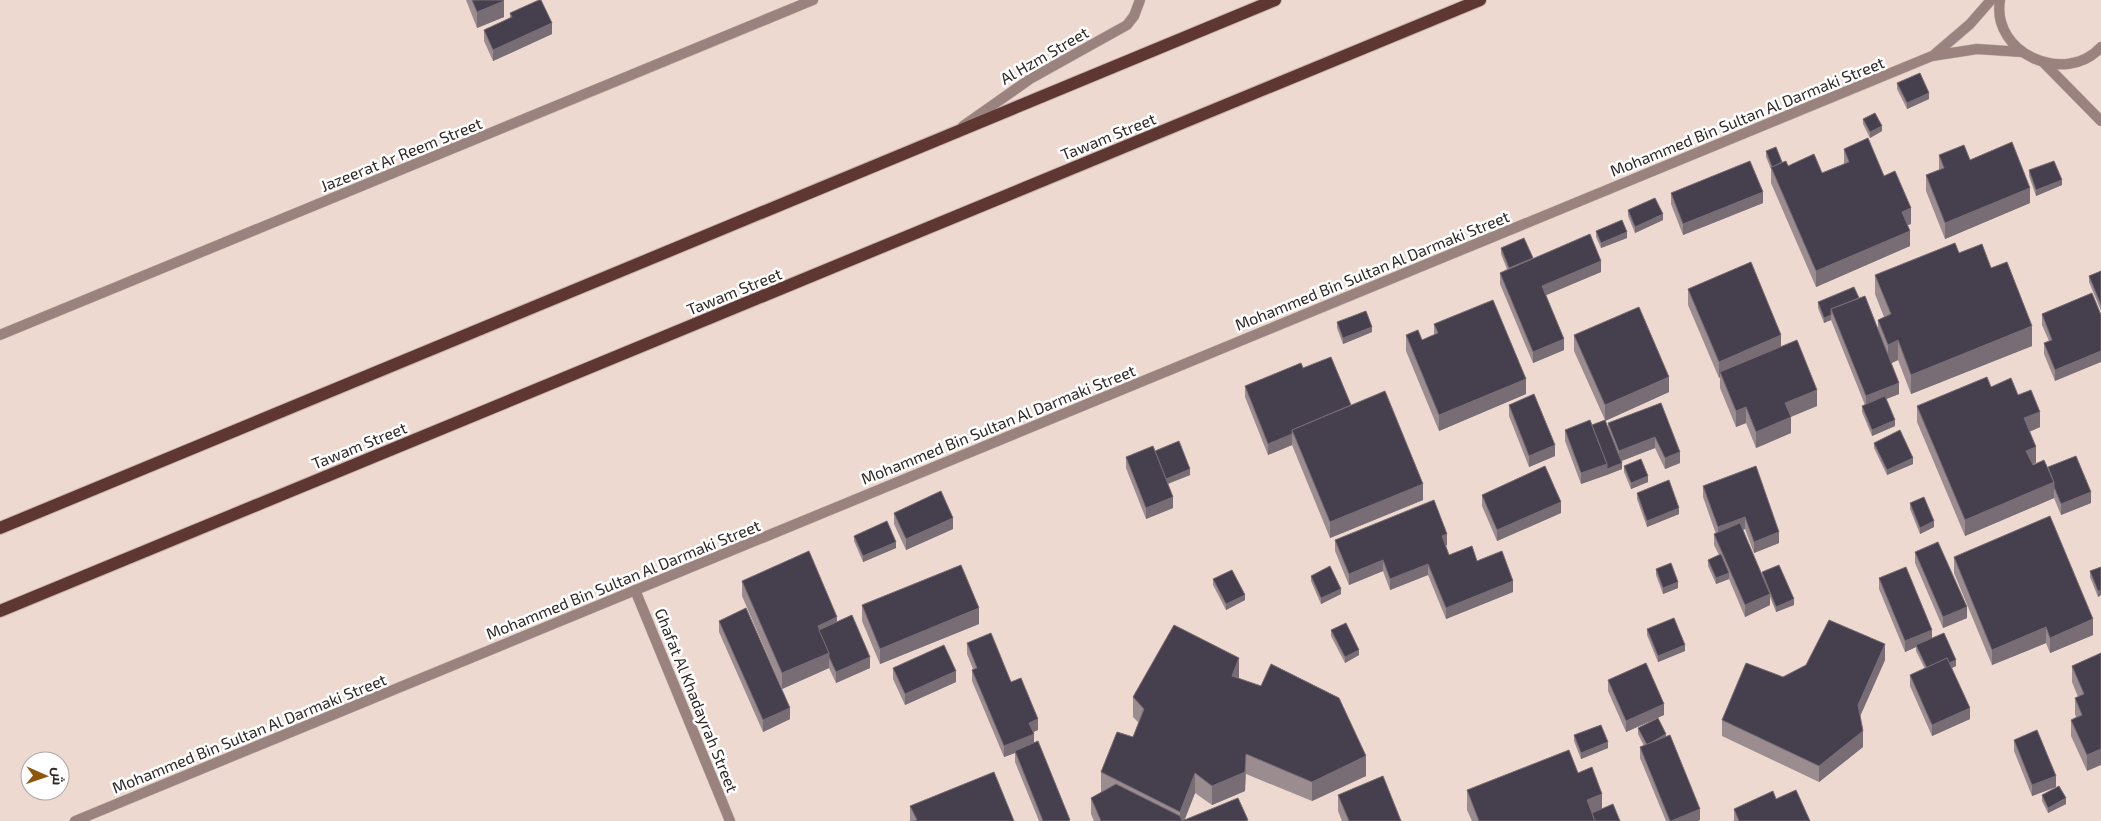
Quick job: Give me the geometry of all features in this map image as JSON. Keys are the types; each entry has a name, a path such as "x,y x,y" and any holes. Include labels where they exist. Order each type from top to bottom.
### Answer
{"main road":[{"path":"0,528 1275,0"},
{"name":"Tawam Street","path":"0,612 1480,0"}],"street":[{"name":"Jazeerat Ar Reem Street","path":"0,335 813,0"},
{"name":"Al Hzm Street","path":"956,132 1004,95 1126,25 1134,16 1140,0"},
{"name":"Mohammed Bin Sultan Al Darmaki Street","path":"1932,56 1970,24 1991,0"},
{"path":"2000,0 2002,22 2010,39 2022,52 2044,63 2101,121"},
{"path":"2044,63 2063,65 2081,61 2101,47"},
{"name":"Mohammed Bin Sultan Al Darmaki Street","path":"75,821 1932,56 1977,49 2022,52"},
{"name":"Ghafat Al Khadayrah Street","path":"635,590 730,821"}],"building":[{"path":"472,0 503,0 504,1 477,12"},
{"path":"541,0 552,23 493,50 484,30 512,17 510,13"},
{"path":"1920,73 1929,93 1907,103 1897,83"},
{"path":"1875,113 1882,126 1870,132 1863,119"},
{"path":"1868,138 1884,176 1895,171 1911,208 1902,212 1910,231 1816,271 1771,167 1786,161 1788,166 1814,154 1822,173 1849,162 1844,149"},
{"path":"2012,142 2030,188 1945,223 1926,175 1944,168 1939,155 1964,145 1970,160"},
{"path":"1776,147 1782,162 1772,167 1766,151"},
{"path":"1750,161 1763,192 1683,224 1671,193"},
{"path":"2054,161 2062,180 2036,190 2029,170"},
{"path":"1655,198 1663,214 1635,227 1628,210"},
{"path":"1622,220 1627,232 1601,243 1596,231"},
{"path":"1590,234 1601,261 1542,286 1564,339 1533,352 1500,273"},
{"path":"1524,238 1533,258 1509,268 1501,248"},
{"path":"1955,243 1959,253 1982,244 1991,268 2007,262 2032,326 1911,375 1898,340 1888,345 1878,320 1891,314 1875,275"},
{"path":"1751,262 1781,335 1719,362 1688,289"},
{"path":"2101,271 2101,305 2089,276"},
{"path":"1854,287 1859,298 1831,309 1831,315 1824,318 1818,302"},
{"path":"2092,293 2101,315 2101,351 2055,370 2044,343 2052,340 2042,314"},
{"path":"1865,296 1899,383 1866,396 1831,309"},
{"path":"1493,300 1526,379 1439,415 1406,335 1418,330 1422,340 1438,333 1434,324"},
{"path":"1639,307 1669,377 1605,405 1574,335"},
{"path":"1366,311 1372,327 1343,338 1337,322"},
{"path":"1797,340 1817,390 1785,403 1791,417 1756,432 1746,407 1736,411 1720,372"},
{"path":"1331,357 1351,405 1292,430 1292,434 1268,444 1245,386 1301,363 1303,368"},
{"path":"1987,377 1991,387 2011,378 2018,395 2031,390 2040,412 2024,418 2036,447 2026,451 2033,465 2044,460 2054,482 1965,520 1917,406"},
{"path":"1385,391 1423,484 1330,522 1292,430"},
{"path":"1534,394 1555,445 1529,456 1509,405"},
{"path":"1885,396 1895,420 1872,430 1862,406"},
{"path":"1661,403 1680,452 1665,458 1655,437 1619,451 1608,423"},
{"path":"1590,420 1607,464 1581,473 1565,430"},
{"path":"1605,420 1622,463 1607,469 1607,464 1592,425"},
{"path":"1900,430 1913,458 1887,470 1874,443"},
{"path":"1179,441 1190,469 1166,479 1155,451"},
{"path":"1153,446 1173,497 1146,508 1126,457"},
{"path":"2076,456 2091,492 2061,504 2048,467"},
{"path":"1641,459 1648,476 1631,483 1624,466"},
{"path":"1545,466 1561,502 1497,530 1482,495"},
{"path":"1756,466 1779,532 1754,542 1745,517 1718,527 1703,486"},
{"path":"1669,480 1679,508 1647,521 1637,493"},
{"path":"941,491 953,518 906,539 894,513"},
{"path":"1924,497 1934,521 1920,528 1910,503"},
{"path":"1434,500 1447,534 1442,536 1449,555 1472,546 1477,561 1502,551 1513,581 1446,608 1428,564 1390,579 1383,560 1349,574 1335,540"},
{"path":"2050,516 2093,619 2050,638 2046,627 1992,650 1954,557"},
{"path":"887,521 896,542 863,556 854,536"},
{"path":"1740,523 1770,594 1745,605 1714,534"},
{"path":"1938,542 1967,607 1943,617 1915,552"},
{"path":"809,551 837,617 818,626 829,653 782,673 742,581"},
{"path":"1721,554 1729,573 1716,578 1708,560"},
{"path":"1671,563 1678,582 1663,588 1656,569"},
{"path":"961,565 979,608 880,649 862,605"},
{"path":"1779,565 1794,599 1776,607 1762,572"},
{"path":"1330,566 1341,589 1321,598 1311,576"},
{"path":"1906,567 1932,630 1905,641 1879,578"},
{"path":"2101,567 2101,590 2098,591 2090,571"},
{"path":"1232,570 1245,595 1226,604 1213,579"},
{"path":"746,608 790,708 763,720 719,621"},
{"path":"852,615 870,657 836,672 819,630"},
{"path":"1674,618 1685,645 1658,656 1647,629"},
{"path":"1829,620 1885,644 1858,705 1863,731 1819,766 1722,720 1746,663 1783,677 1806,665"},
{"path":"1346,623 1359,650 1345,657 1331,630"},
{"path":"1174,625 1239,658 1232,676 1261,686 1271,664 1339,698 1366,756 1312,782 1246,754 1245,772 1212,786 1195,773 1180,812 1101,772 1117,732 1133,737 1144,709 1133,697"},
{"path":"991,633 1011,682 1021,678 1038,719 1029,723 1034,734 1004,746 972,670 977,668 967,643"},
{"path":"1944,633 1956,660 1949,663 1947,658 1927,668 1916,645"},
{"path":"944,645 956,671 905,694 893,668"},
{"path":"2101,653 2101,749 2087,755 2071,720 2082,715 2075,698 2084,694 2072,666"},
{"path":"1947,658 1970,708 1932,725 1910,675"},
{"path":"1646,663 1664,704 1626,721 1608,680"},
{"path":"1658,718 1666,734 1647,745 1638,728"},
{"path":"1601,725 1608,742 1581,753 1574,735"},
{"path":"2037,730 2056,776 2032,785 2014,740"},
{"path":"1670,735 1700,809 1671,821 1640,747"},
{"path":"1038,741 1070,820 1068,821 1043,821 1015,751"},
{"path":"1569,750 1578,773 1592,767 1602,794 1587,800 1595,821 1479,821 1467,790"},
{"path":"994,772 1014,821 914,821 917,820 910,806"},
{"path":"1383,776 1401,821 1349,821 1338,795"},
{"path":"1116,784 1180,816 1182,821 1101,821 1091,798"},
{"path":"2059,786 2066,798 2048,808 2042,795"},
{"path":"1796,790 1810,821 1739,821 1734,809 1773,791 1776,799"},
{"path":"1238,798 1248,820 1246,821 1182,821"},
{"path":"1613,804 1620,821 1595,821 1592,813"}]}
